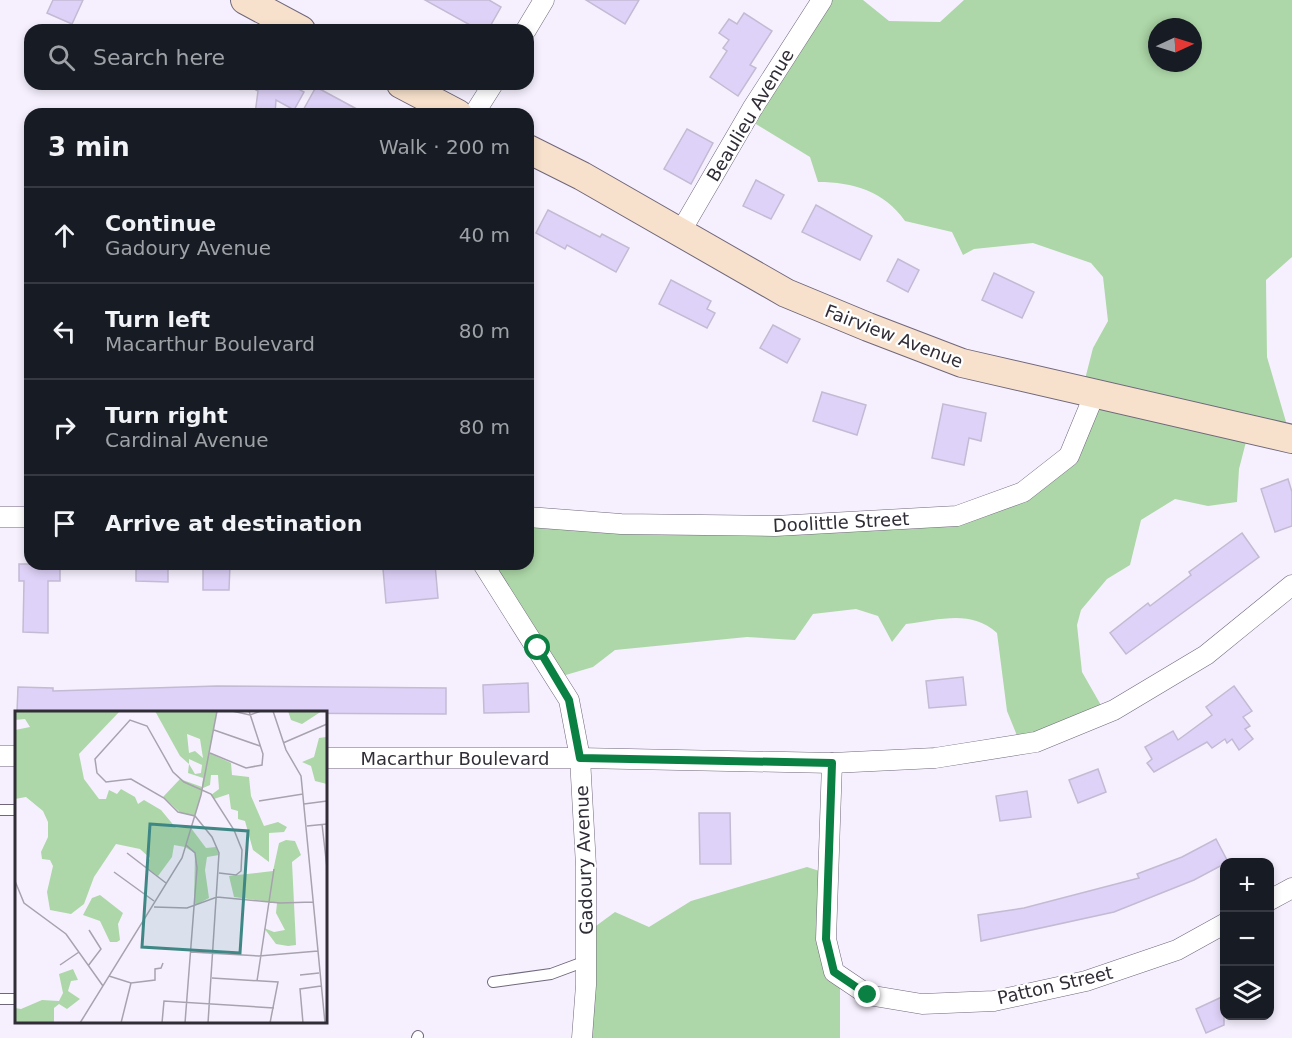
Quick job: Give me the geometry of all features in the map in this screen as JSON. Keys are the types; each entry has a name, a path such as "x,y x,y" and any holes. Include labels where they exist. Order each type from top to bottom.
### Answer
{"main road":[{"path":"245,0 290,24"},
{"path":"408,90 428,106"},
{"name":"Fairview Avenue","path":"534,152 681,231 786,293 962,363 1292,439"}],"street":[{"path":"530,24 544,0"},
{"name":"Beaulieu Avenue","path":"681,231 752,110 822,0"},
{"path":"478,108 489,90"},
{"name":"Doolittle Street","path":"534,517 621,524 775,526 957,516 1023,492 1069,456 1095,393"},
{"path":"0,517 24,517"},
{"name":"Gadoury Avenue","path":"487,570 569,700 580,758 586,866 586,961 582,1038"},
{"name":"Macarthur Boulevard","path":"327,758 580,758 832,763 935,758 1036,742 1113,710 1206,655 1292,585"},
{"name":"Patton Street","path":"832,763 826,939 834,972 868,995 911,1002 994,1000 1086,981 1177,950 1220,926"},
{"path":"1274,897 1292,888"}],"lane":[{"path":"493,982 551,974 586,961"}],"green space":[{"path":"824,0 863,0 889,21 940,22 964,0 1292,0 1292,257 1266,280 1267,357 1289,432 1248,434 1239,469 1237,502 1208,506 1175,499 1141,520 1130,565 1107,579 1081,610 1077,625 1082,672 1106,714 1020,743 1007,711 997,633 976,621 942,619 906,624 892,642 878,616 856,609 813,614 795,640 747,637 615,650 593,667 559,677 488,570 534,570 534,519 941,519 1027,493 1073,449 1083,387 1093,348 1108,321 1103,277 1091,263 1033,243 974,249 963,255 952,232 905,221 887,202 867,190 831,182 818,182 810,157 751,121"},
{"path":"807,867 829,874 828,938 840,975 840,1038 585,1038 585,934 615,912 649,927 691,901"}],"building":[{"path":"53,0 83,0 72,24 47,13"},
{"path":"425,0 489,0 501,7 491,24 468,24"},
{"path":"586,0 639,0 625,24"},
{"path":"744,13 772,31 750,65 756,68 738,96 710,77 727,51 723,48 729,40 719,33 729,19 737,24"},
{"path":"256,90 300,90 304,92 295,108 290,108 276,100 275,108 256,108 258,91"},
{"path":"314,90 322,90 355,108 304,108"},
{"path":"687,129 713,143 691,184 664,169"},
{"path":"756,180 784,195 771,219 743,206"},
{"path":"816,205 872,236 860,260 802,232"},
{"path":"548,210 600,237 602,234 629,248 616,272 567,245 565,249 536,233"},
{"path":"898,259 919,270 908,292 887,281"},
{"path":"994,273 1034,292 1022,318 982,300"},
{"path":"671,280 711,301 707,309 715,313 707,328 659,304"},
{"path":"773,325 800,339 787,363 760,348"},
{"path":"822,392 866,405 857,435 813,421"},
{"path":"943,404 986,413 981,441 969,438 964,465 932,458"},
{"path":"1288,479 1292,492 1292,526 1275,532 1261,489"},
{"path":"1242,533 1259,557 1126,654 1110,633 1148,603 1150,606 1191,575 1189,572"},
{"path":"19,564 24,564 24,570 60,570 60,581 48,581 48,633 23,632 24,581 19,581"},
{"path":"136,570 168,570 168,582 136,581"},
{"path":"203,570 230,570 229,590 203,590"},
{"path":"383,570 436,570 438,598 386,603"},
{"path":"963,677 966,705 929,708 926,681"},
{"path":"528,683 529,712 484,713 483,685"},
{"path":"217,686 446,688 446,714 327,713 327,711 17,711 18,687 53,688 53,691"},
{"path":"1234,686 1252,711 1243,717 1250,726 1245,729 1253,739 1239,750 1232,739 1227,743 1225,739 1212,748 1207,742 1154,772 1147,763 1152,759 1145,747 1173,731 1178,740 1212,715 1206,707"},
{"path":"1098,769 1106,792 1078,803 1069,780"},
{"path":"1027,791 1031,817 1000,821 996,796"},
{"path":"699,813 730,813 731,864 700,864"},
{"path":"1216,839 1226,858 1220,858 1220,866 1194,880 1114,912 981,941 978,915 1024,908 1139,878 1137,874 1182,857"},
{"path":"1220,998 1220,1020 1224,1020 1224,1025 1206,1033 1196,1009"}],"route":[{"path":"538,648 569,700 580,758 832,763 826,939 834,972 868,995"}]}
